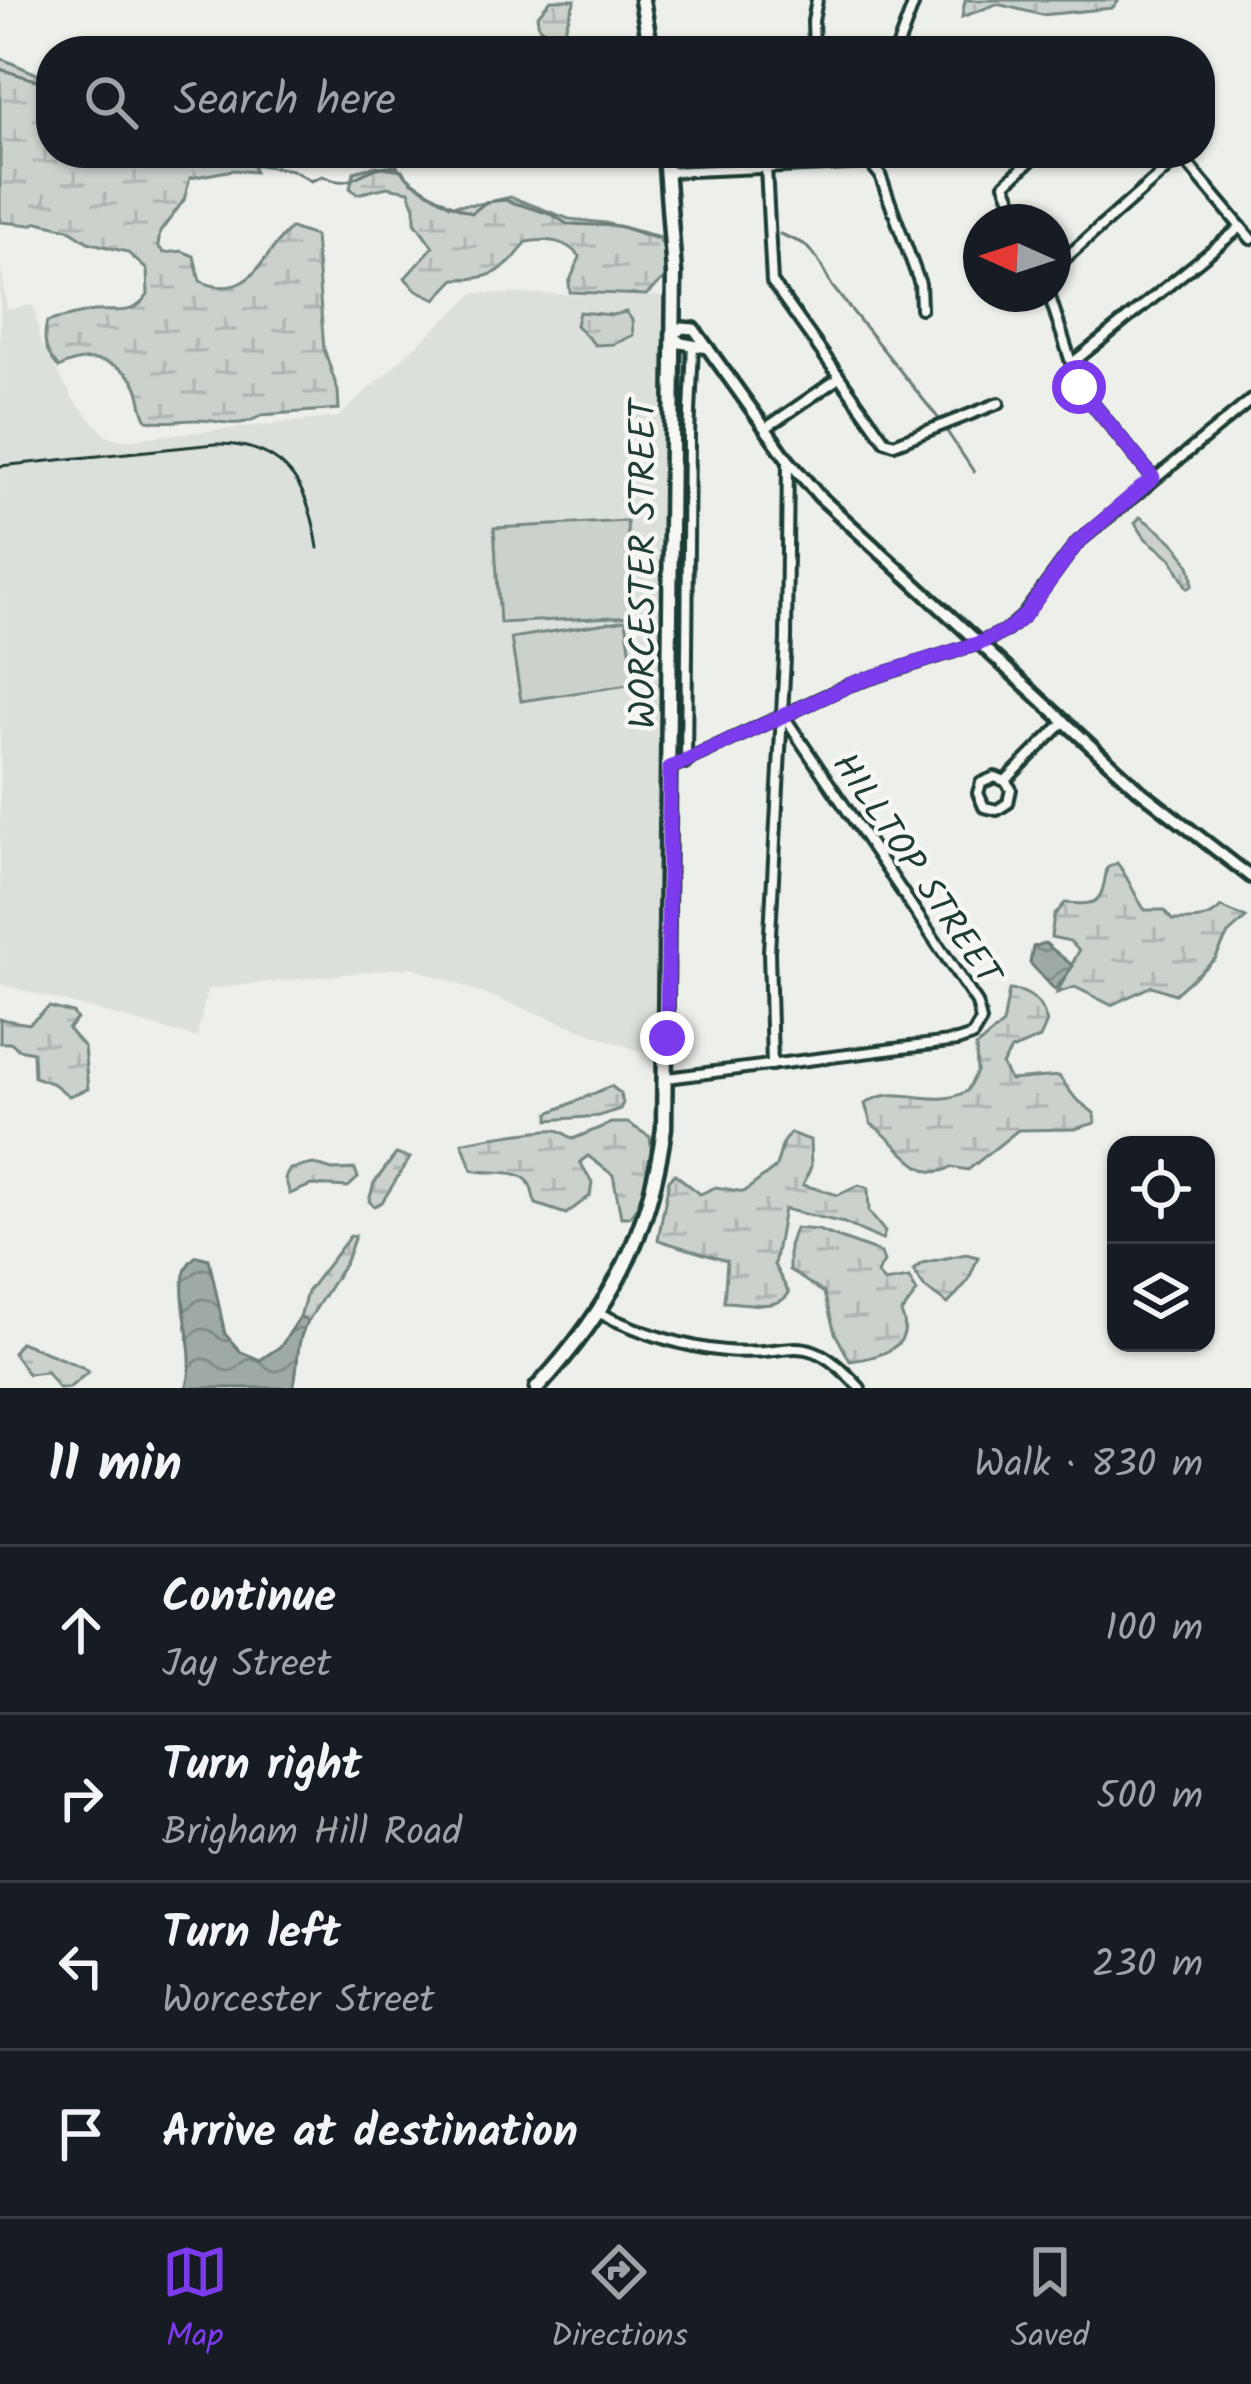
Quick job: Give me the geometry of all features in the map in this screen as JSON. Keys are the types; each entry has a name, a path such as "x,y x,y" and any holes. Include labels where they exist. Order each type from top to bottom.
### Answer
{"main road":[{"path":"641,0 648,36"},
{"name":"WORCESTER STREET","path":"537,1388 599,1313 619,1280 657,1179 665,1119 674,336 667,168"}],"street":[{"path":"814,36 817,0"},
{"path":"902,36 915,0"},
{"path":"668,172 733,168"},
{"path":"766,168 772,282 890,444 999,403"},
{"path":"875,168 920,284 921,308"},
{"path":"1014,204 1005,184 1023,168"},
{"path":"1071,253 1167,168"},
{"path":"1191,168 1251,239"},
{"path":"1071,364 1240,227"},
{"path":"1055,312 1084,395 1153,478"},
{"path":"713,351 681,343 674,336 682,328 694,329 713,351 788,460 819,496 1139,790 1251,877"},
{"path":"686,764 694,344"},
{"path":"766,428 839,378"},
{"path":"670,768 854,683 980,643 1019,620 1077,543 1251,400"},
{"path":"772,1065 769,952 783,715 788,460"},
{"name":"HILLTOP STREET","path":"667,1078 962,1040 975,1032 982,1015 783,715"},
{"path":"1005,781 1065,722"},
{"path":"991,777 1005,781 1011,793 1006,805 994,810 984,807 978,797 982,783 991,777"},
{"path":"599,1313 637,1330 718,1350 812,1348 860,1388"}],"shaded area":[{"path":"0,261 7,310 35,308 40,342 76,403 106,435 122,440 338,417 474,293 665,296 658,1058 411,967 207,989 197,1038 0,984"}],"green space":[{"path":"551,0 575,0 564,31 546,33 539,27 537,16"},
{"path":"965,0 1118,2 1112,8 1042,15 997,4 962,17"},
{"path":"0,58 36,74 36,168 254,168 255,172 233,170 190,178 184,200 160,232 158,246 164,253 182,251 194,256 200,281 232,286 254,272 291,228 315,236 324,349 339,409 262,415 236,423 147,420 127,374 109,363 89,360 59,368 45,336 47,322 137,306 148,295 147,270 127,252 88,242 68,229 38,222 0,222"},
{"path":"402,170 450,205 511,197 569,219 657,236 665,249 666,277 646,295 570,292 580,257 562,244 534,241 526,242 496,272 455,279 436,299 405,278 433,247 415,222 409,191 387,187 357,194 350,188 354,172"},
{"path":"579,312 626,312 633,335 614,344 595,345 576,325"},
{"path":"1140,517 1183,554 1192,586 1187,588 1171,558 1146,539 1135,523"},
{"path":"627,521 632,616 500,623 494,528"},
{"path":"626,620 635,684 521,701 511,638"},
{"path":"1117,863 1145,910 1164,910 1172,920 1193,920 1221,907 1246,918 1228,934 1215,959 1175,994 1152,986 1111,1005 1075,987 1057,993 1079,951 1070,941 1051,937 1054,916 1065,903 1097,899 1107,868"},
{"path":"1009,990 1034,998 1047,1022 1040,1038 1011,1050 1002,1065 1010,1080 1059,1076 1094,1113 1095,1123 1075,1129 1018,1130 968,1170 929,1171 871,1124 865,1104 889,1095 941,1098 967,1091 977,1072 976,1047 1003,1024"},
{"path":"49,1007 73,1013 77,1019 68,1029 84,1047 88,1089 69,1096 34,1077 33,1052 0,1043 0,1019 29,1024"},
{"path":"611,1086 620,1093 620,1109 599,1116 549,1120 549,1113"},
{"path":"611,1123 628,1123 650,1137 647,1179 629,1217 621,1217 613,1175 588,1156 580,1162 592,1182 590,1196 566,1214 536,1204 530,1185 520,1176 472,1170 462,1143 550,1130 573,1139"},
{"path":"790,1133 810,1140 811,1167 803,1185 838,1195 859,1185 868,1188 869,1212 885,1232 882,1240 844,1223 784,1209 774,1265 789,1293 769,1304 724,1302 727,1261 658,1240 669,1180 675,1174 700,1194 716,1187 744,1192 776,1167"},
{"path":"396,1154 410,1158 382,1202 374,1206 369,1201 374,1183"},
{"path":"313,1164 332,1170 355,1169 358,1178 348,1187 311,1185 290,1194 285,1178 290,1169"},
{"path":"795,1228 818,1230 881,1253 884,1262 877,1273 884,1282 909,1278 917,1292 901,1313 904,1325 899,1343 882,1354 850,1361 835,1333 824,1293 789,1270"},
{"path":"350,1236 355,1236 346,1261 308,1321 300,1317 307,1292"},
{"path":"966,1254 978,1257 968,1281 948,1304 925,1288 913,1270 922,1263"},
{"path":"20,1342 88,1372 69,1388 58,1388 47,1372 28,1374 13,1353"}],"water":[{"path":"1045,943 1073,966 1055,990 1030,963 1033,947"},
{"path":"197,1256 209,1259 225,1334 241,1352 260,1360 281,1346 300,1317 308,1321 293,1388 186,1388 190,1353 183,1279"}],"waterway":[{"path":"0,69 36,80"},
{"path":"278,168 311,181 323,176 351,180 378,168"},
{"path":"399,168 431,193 472,213 486,202 505,200 567,224 619,226 655,238 663,236"},
{"path":"780,234 804,244 817,258 832,286 939,419"},
{"path":"946,430 974,472"}],"railway":[{"path":"0,466 215,444 259,451 276,460 300,487 318,548"}],"route":[{"path":"667,1038 670,768 854,683 980,643 1019,620 1077,543 1153,478 1079,387"}]}
